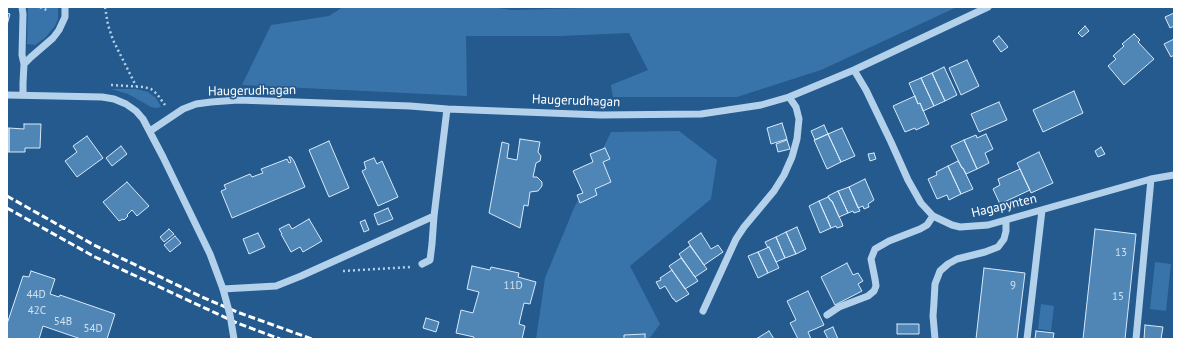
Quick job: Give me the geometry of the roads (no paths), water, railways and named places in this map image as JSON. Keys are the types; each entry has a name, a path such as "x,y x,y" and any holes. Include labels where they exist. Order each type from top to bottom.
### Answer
{"street":[{"path":"22,7 22,55 24,64 23,95"},
{"path":"24,64 53,38 59,30 65,17 65,7"},
{"name":"Haugerudhagan","path":"150,131 183,109 196,104 244,100 601,115 701,114 761,105 789,97 854,70 988,7"},
{"name":"Hagapynten","path":"854,70 866,90 914,193 933,216 952,225 960,227 988,225 1151,179 1174,175"},
{"path":"7,94 102,97 114,99 126,104 136,111 150,131 210,254 223,289 230,315 234,339"},
{"path":"703,311 736,239 774,191 784,175 792,157 797,139 799,119 796,107 789,97"},
{"path":"422,264 430,260 447,109"},
{"path":"1136,339 1151,179"},
{"path":"1027,339 1042,210"},
{"path":"223,289 276,286 434,216"},
{"path":"827,315 839,307 868,296 874,291 876,286 871,258 875,249 889,241 920,229 927,225 933,216"},
{"path":"935,339 933,316 935,284 940,271 948,264 957,260 998,247 1004,239 1006,232 1006,220"}],"railway":[{"path":"7,196 94,245 202,297 237,312 312,339"},
{"path":"7,208 95,257 237,323 280,339"}]}
